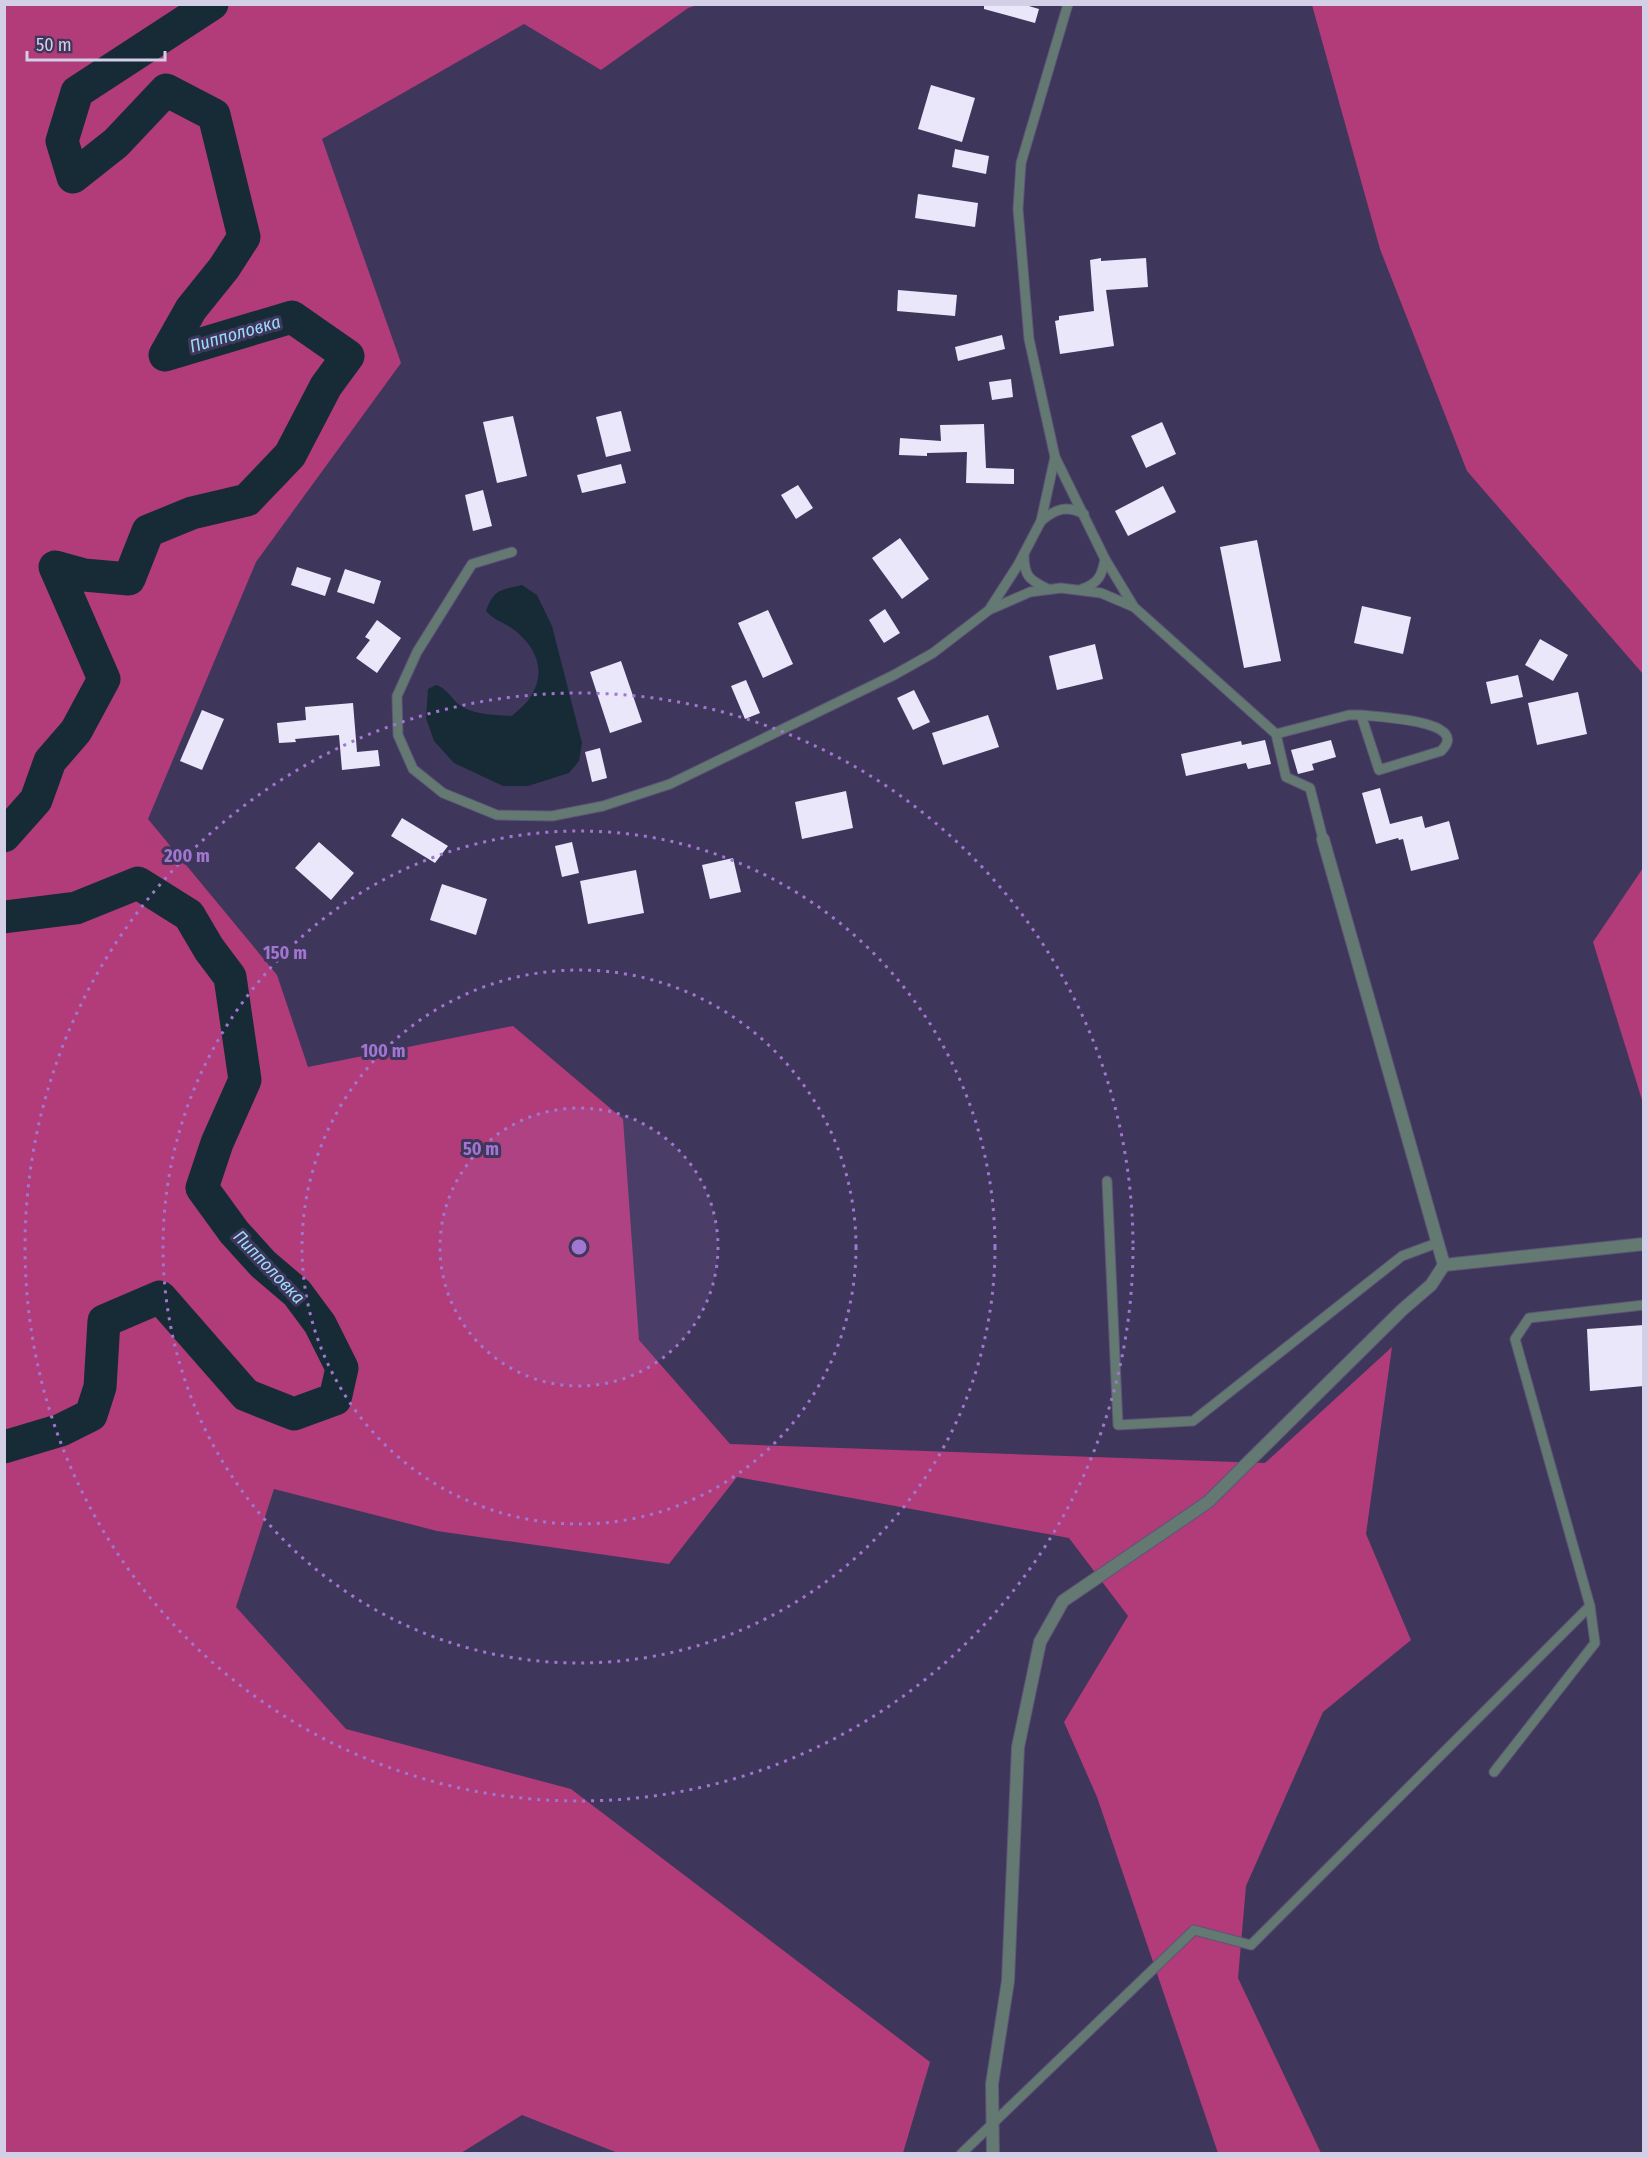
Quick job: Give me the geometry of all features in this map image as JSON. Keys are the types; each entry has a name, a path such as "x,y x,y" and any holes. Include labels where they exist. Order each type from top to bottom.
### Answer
{"street":[{"path":"1323,839 1444,1266"},
{"path":"993,2154 992,2084 1008,1981 1018,1747 1040,1642 1063,1601 1208,1502 1431,1285 1444,1266 1644,1244"}],"lane":[{"path":"1068,4 1020,163 1018,209 1029,339 1055,457 1105,559 1134,607 1276,734 1286,777 1310,788 1323,839"},
{"path":"989,610 1041,521 1055,457"},
{"path":"1041,521 1060,508 1073,509 1084,514"},
{"path":"512,552 472,564 417,652 397,696 398,735 413,769 443,793 497,815 552,816 603,806 670,784 894,675 933,654 989,610 1030,592 1062,588 1101,593 1134,607"},
{"path":"1024,553 1024,569 1029,579 1049,589"},
{"path":"1080,590 1092,585 1102,576 1105,559"},
{"path":"1276,734 1349,714 1361,715 1433,724 1444,732 1447,739 1446,746 1441,751 1379,770 1361,715"},
{"path":"1107,1181 1118,1425 1193,1421 1402,1256 1437,1243"},
{"path":"1494,1772 1595,1643 1590,1606 1515,1339 1529,1318 1644,1305"},
{"path":"962,2154 1194,1930 1251,1944 1590,1606"}],"shaded area":[{"path":"5,5 698,5 688,8 601,70 524,24 322,139 401,363 256,562 148,819 277,975 308,1067 513,1026 623,1119 639,1340 730,1444 1265,1463 1392,1347 1366,1534 1411,1640 1323,1712 1246,1886 1238,1978 1321,2153 1218,2153 1097,1797 1064,1722 1128,1616 1069,1538 737,1477 669,1564 437,1531 274,1489 236,1607 346,1729 571,1789 930,2062 903,2153 618,2153 522,2115 461,2153 5,2154"},
{"path":"1312,5 1643,5 1643,674 1467,471 1380,249"},
{"path":"1643,868 1643,1103 1593,942"}],"water":[{"path":"522,585 537,595 552,626 582,743 579,761 569,773 528,786 503,786 454,763 434,741 426,718 428,689 439,686 463,707 483,714 512,716 526,703 535,689 538,678 536,659 526,641 519,634 486,611 495,594"}],"building":[{"path":"984,4 1022,4 1039,9 1035,23 984,9"},
{"path":"931,85 975,98 962,142 918,129"},
{"path":"955,149 989,156 986,174 952,167"},
{"path":"918,194 978,203 975,227 915,218"},
{"path":"1101,258 1101,261 1146,258 1148,287 1106,290 1114,346 1060,354 1055,321 1059,320 1059,316 1094,311 1090,260"},
{"path":"898,290 957,295 955,316 897,311"},
{"path":"1002,335 1005,349 958,361 955,347"},
{"path":"1011,379 1013,397 992,400 989,382"},
{"path":"621,411 631,451 606,457 596,417"},
{"path":"513,416 527,476 497,483 483,422"},
{"path":"1162,422 1176,454 1146,468 1131,436"},
{"path":"984,424 986,468 1014,469 1014,484 966,483 967,452 927,453 927,456 899,455 900,438 941,441 940,425"},
{"path":"621,464 626,483 582,493 577,475"},
{"path":"798,485 813,508 796,519 781,495"},
{"path":"1163,486 1176,512 1128,536 1115,511"},
{"path":"483,490 492,526 473,531 465,495"},
{"path":"900,538 929,579 902,599 872,558"},
{"path":"1257,540 1281,661 1244,668 1220,547"},
{"path":"297,567 331,578 325,596 291,585"},
{"path":"345,569 381,581 374,604 337,592"},
{"path":"1362,606 1411,617 1403,654 1354,643"},
{"path":"885,609 900,633 884,643 869,620"},
{"path":"768,610 793,664 763,678 738,623"},
{"path":"377,620 401,638 377,673 356,658 370,640 365,637"},
{"path":"1540,639 1568,655 1553,681 1525,665"},
{"path":"1095,644 1103,679 1057,690 1049,656"},
{"path":"621,661 642,722 610,733 590,672"},
{"path":"1518,675 1523,697 1491,704 1486,682"},
{"path":"746,680 760,713 745,719 731,686"},
{"path":"914,690 930,722 913,730 897,698"},
{"path":"1578,692 1587,734 1537,745 1528,703"},
{"path":"353,703 357,752 378,750 380,766 342,770 339,735 295,739 296,742 279,743 277,723 306,720 305,707"},
{"path":"202,710 224,719 202,770 180,761"},
{"path":"988,715 999,747 943,765 932,733"},
{"path":"1265,740 1271,764 1248,769 1246,763 1186,776 1181,754 1241,741 1242,745"},
{"path":"1331,740 1336,757 1312,764 1314,770 1298,774 1291,750"},
{"path":"600,748 607,778 592,782 585,752"},
{"path":"1380,788 1390,824 1422,816 1425,828 1449,821 1459,859 1411,871 1403,839 1398,838 1376,844 1362,793"},
{"path":"846,791 853,828 802,839 795,802"},
{"path":"402,818 448,846 435,863 391,836"},
{"path":"319,842 354,873 331,900 295,868"},
{"path":"572,842 579,873 562,877 555,846"},
{"path":"733,858 741,892 710,899 702,865"},
{"path":"636,870 644,913 588,924 580,881"},
{"path":"442,884 487,899 476,935 430,920"},
{"path":"1644,1325 1644,1386 1590,1391 1587,1329"}],"waterway":[{"name":"Пипполовка","path":"4,836 36,800 50,761 76,731 104,679 55,567 84,575 129,579 148,531 192,513 247,500 290,455 326,386 348,356 292,317 165,355 191,309 224,268 244,237 214,115 166,90 116,143 73,177 62,141 77,92 212,4"},
{"name":"Пипполовка","path":"4,917 76,908 138,883 189,915 209,949 230,977 245,1080 217,1143 202,1188 234,1232 263,1264 297,1293 320,1324 342,1368 335,1399 294,1414 246,1395 160,1297 104,1321 100,1387 91,1415 61,1430 4,1447"}]}
